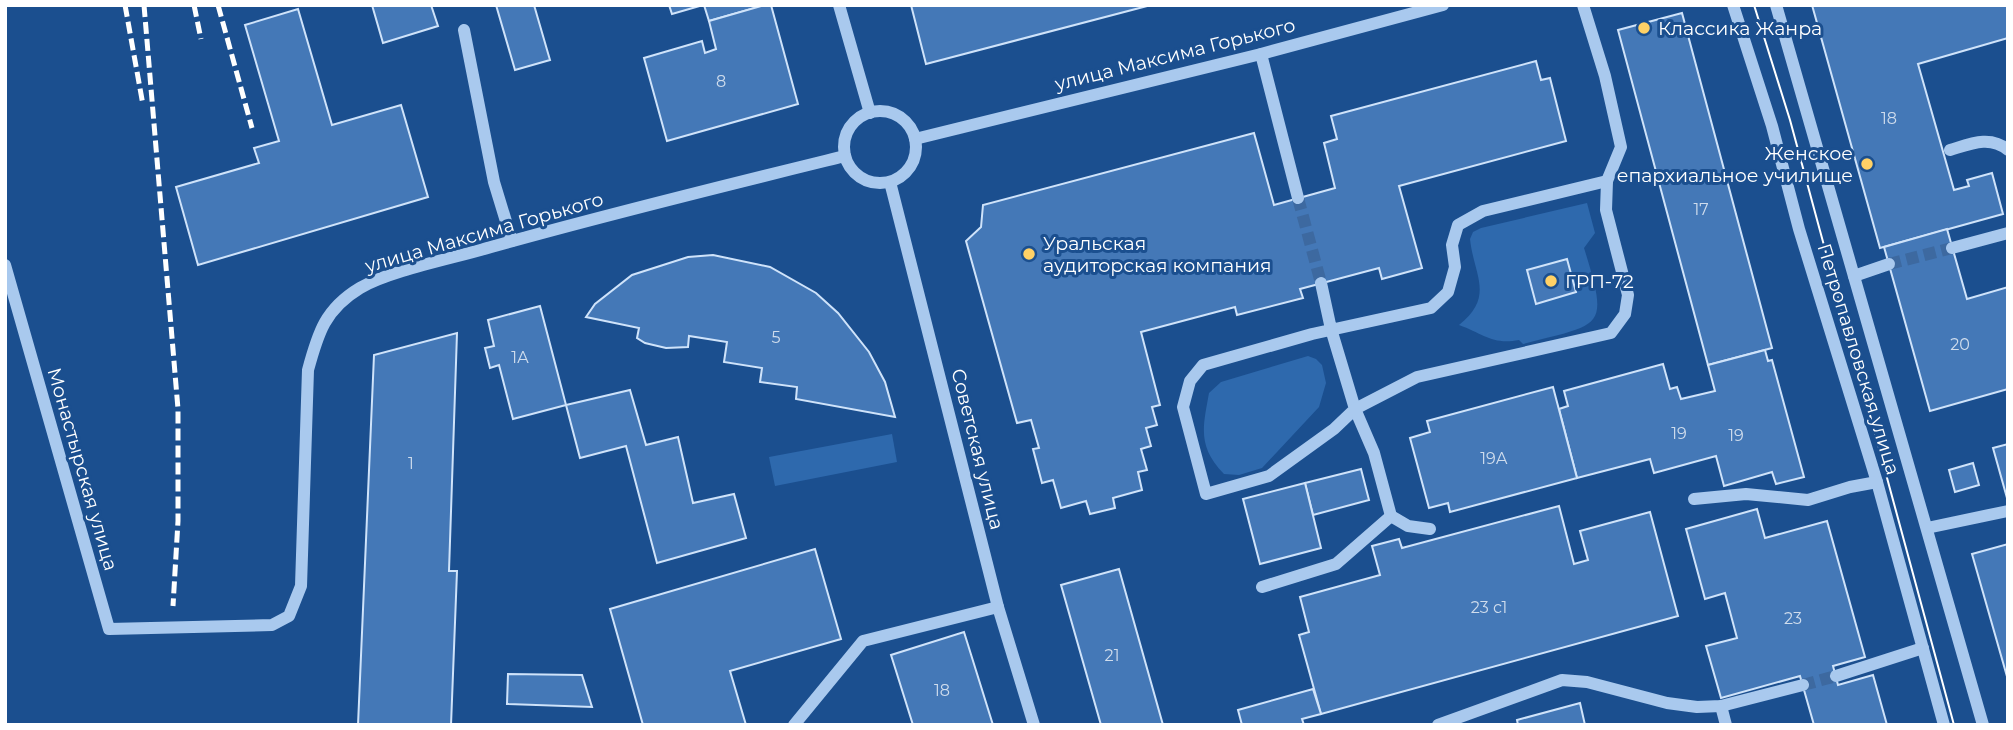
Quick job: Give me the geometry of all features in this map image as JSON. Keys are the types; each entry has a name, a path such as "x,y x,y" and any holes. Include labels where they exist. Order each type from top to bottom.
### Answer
{"street":[{"path":"839,5 870,113"},
{"name":"улица Максима Горького","path":"915,139 1261,54 1394,11 1443,5"},
{"path":"1583,5 1605,76 1621,147 1607,181 1606,210 1628,295 1626,314 1611,333 1417,377 1355,409 1334,429 1269,476 1206,494 1183,407 1190,380 1203,365 1331,329 1431,308 1448,292 1455,267 1452,245 1458,225 1496,208 1607,181"},
{"name":"Петропавловская улица","path":"1732,5 1772,126 1799,229 1877,482 1944,725"},
{"name":"Петропавловская улица","path":"1776,5 1983,725"},
{"path":"464,30 494,182 512,242"},
{"path":"1261,54 1298,198"},
{"path":"879,111 898,116 906,122 915,139 914,160 908,170 890,182 878,184 867,181 849,166 845,156 844,145 852,125 860,117 870,113 879,111"},
{"path":"1950,150 1983,141 2000,143 2008,150"},
{"name":"улица Максима Горького","path":"108,629 272,625 289,615 301,586 308,370 326,317 361,288 395,274 512,242 845,156"},
{"name":"Советская улица","path":"890,182 998,607 1034,725"},
{"path":"1952,247 2008,233"},
{"path":"1854,276 1889,264"},
{"name":"Монастырская улица","path":"5,265 108,629"},
{"path":"1321,283 1331,329 1355,409 1374,453 1391,516 1408,526 1430,529"},
{"name":"Монастырская улица","path":"5,295 21,320"},
{"path":"1694,499 1746,495 1808,500 1877,482"},
{"path":"1927,528 2008,511"},
{"path":"1262,587 1336,564 1391,516"},
{"path":"794,725 863,641 998,607"},
{"path":"1836,676 1923,648"},
{"path":"1438,725 1562,680 1587,682 1667,703 1696,707 1721,706 1803,685"},
{"path":"1721,706 1726,725"}],"shaded area":[{"path":"1587,203 1595,233 1584,248 1597,295 1597,309 1593,319 1570,332 1523,344 1519,340 1488,338 1459,325 1476,305 1479,295 1480,285 1470,239 1473,232"},
{"path":"1308,356 1322,365 1326,383 1319,407 1262,468 1239,475 1224,474 1209,454 1204,436 1209,393 1221,382"},
{"path":"892,434 897,462 775,486 769,457"}],"building":[{"path":"372,5 431,5 438,26 383,43"},
{"path":"496,5 534,5 550,60 515,70"},
{"path":"669,5 703,5 672,14"},
{"path":"704,5 765,5 709,21"},
{"path":"771,5 798,104 667,141 644,58 702,41 705,53 716,49 709,21"},
{"path":"911,5 1151,5 926,64"},
{"path":"1812,5 2008,5 2008,38 1918,64 1954,190 1969,186 1967,180 1992,173 2003,214 1880,248"},
{"path":"298,9 332,125 401,105 428,197 198,265 176,187 259,163 254,148 279,141 245,25"},
{"path":"1682,13 1772,348 1708,365 1618,30"},
{"path":"1536,61 1541,80 1550,78 1566,141 1399,186 1422,268 1382,279 1379,268 1300,289 1303,298 1237,315 1235,307 1141,332 1160,405 1152,407 1157,425 1146,428 1151,446 1141,449 1147,470 1138,472 1142,490 1113,498 1115,508 1090,514 1086,501 1061,508 1053,480 1042,483 1033,449 1039,448 1031,420 1017,423 966,241 981,227 983,205 1254,133 1274,205 1335,188 1324,143 1337,139 1331,116"},
{"path":"1947,229 1967,299 2008,287 2008,389 1930,411 1884,247"},
{"path":"713,255 770,267 816,293 838,313 869,352 885,382 895,417 796,399 797,387 760,382 762,368 724,362 727,342 689,336 688,347 666,348 645,343 637,338 639,328 586,317 595,304 632,275 688,257"},
{"name":"ГРП-72","path":"1567,259 1576,292 1536,304 1527,270"},
{"path":"540,306 566,405 513,419 499,365 490,368 485,348 494,346 488,320"},
{"path":"457,333 449,571 457,571 451,725 358,725 374,355"},
{"path":"1765,350 1768,361 1772,360 1804,477 1776,484 1772,472 1724,486 1716,456 1654,473 1650,459 1577,478 1559,409 1568,406 1564,391 1663,364 1670,389 1677,387 1681,399 1715,391 1708,365"},
{"path":"1553,387 1577,478 1450,512 1448,503 1429,508 1410,438 1430,432 1427,421"},
{"path":"630,390 646,445 678,437 693,503 734,494 746,538 657,563 626,446 580,458 566,405"},
{"path":"2008,444 2008,498 2007,498 1993,448"},
{"path":"1973,463 1979,485 1955,492 1949,470"},
{"path":"1361,469 1369,500 1313,515 1305,483"},
{"path":"1305,483 1321,548 1260,564 1243,499"},
{"path":"1559,506 1574,564 1588,560 1580,531 1650,512 1678,616 1321,714 1299,635 1309,632 1300,597 1380,575 1372,546 1399,539 1402,548"},
{"path":"1757,509 1765,538 1827,521 1865,657 1833,666 1838,685 1873,675 1887,725 1814,725 1800,676 1721,698 1706,646 1737,638 1725,593 1705,599 1686,529"},
{"path":"2008,544 2008,680 1972,554"},
{"path":"815,549 841,639 730,671 746,725 643,725 610,609"},
{"path":"1119,569 1163,725 1101,725 1061,585"},
{"path":"964,632 993,725 913,725 891,655"},
{"path":"508,674 582,675 592,707 507,704"},
{"path":"1313,689 1321,714 1302,719 1304,725 1242,725 1238,710"},
{"path":"1580,703 1585,725 1518,725 1517,720"}],"tunnel":[{"path":"1298,198 1321,283"},
{"path":"1889,264 1952,248"},
{"path":"1803,685 1836,676"}],"tram line":[{"path":"1754,5 1790,120 1954,725"}],"railway":[{"path":"125,5 143,105"},
{"path":"144,5 178,409 178,521 173,606"},
{"path":"194,5 201,39"},
{"path":"218,5 252,128"}],"place":[{"name":"Классика Жанра","path":"1644,28"},
{"name":"Женское епархиальное училище","path":"1867,164"},
{"name":"Уральская аудиторская компания","path":"1029,254"},
{"name":"ГРП-72","path":"1551,281"}]}
